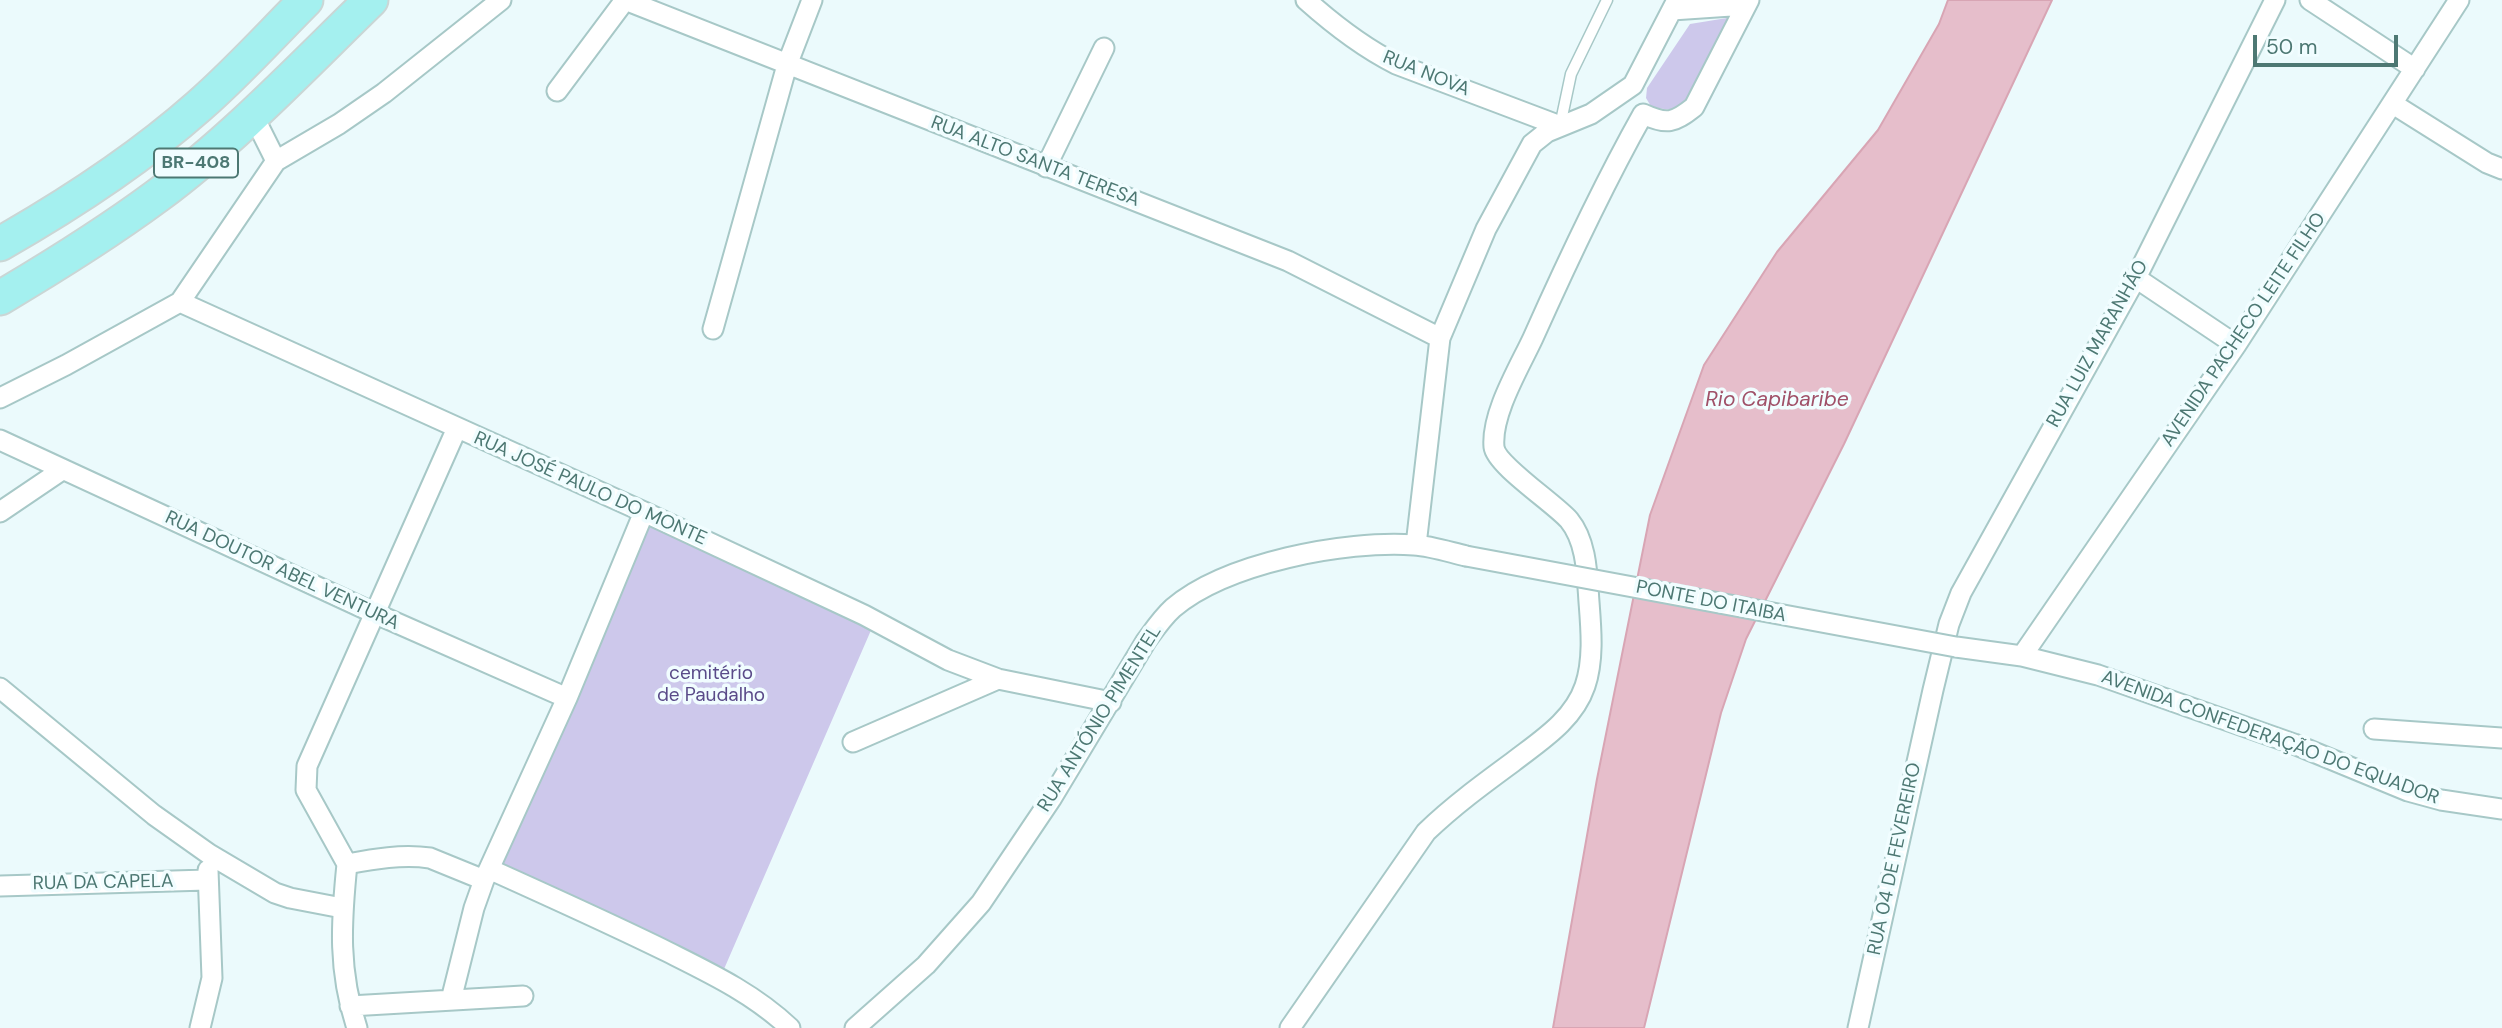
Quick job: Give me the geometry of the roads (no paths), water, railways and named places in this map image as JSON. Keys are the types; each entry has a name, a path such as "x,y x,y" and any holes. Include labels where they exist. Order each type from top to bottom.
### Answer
{"highway":[{"name":"BR-408","path":"0,244 74,200 150,146 200,106 306,0"},
{"name":"BR-408","path":"0,298 61,262 159,194 253,115 371,0"}],"street":[{"path":"0,398 180,302 276,161 339,124 384,93 501,0"},
{"path":"557,91 625,0"},
{"name":"RUA ALTO SANTA TERESA","path":"625,0 1288,261 1440,338"},
{"path":"713,329 787,65 812,0"},
{"name":"RUA NOVA","path":"1306,0 1357,43 1396,64 1560,126"},
{"name":"RUA LUIZ MARANHÃO","path":"1933,690 1949,624 1961,593 2136,278 2275,0"},
{"path":"2310,0 2415,68"},
{"name":"AVENIDA PACHECO LEITE FILHO","path":"2022,656 2236,345 2459,0"},
{"path":"1416,545 1440,338 1486,229 1525,156 1539,137 1591,114 1633,85 1675,5 1748,3 1696,103 1679,119 1664,121 1643,114 1633,95 1633,85"},
{"path":"1046,167 1104,48"},
{"path":"2393,104 2487,163 2502,169"},
{"path":"1290,1028 1426,832 1443,815 1554,730 1577,702 1585,686 1590,659 1591,623 1581,543 1571,522 1498,458 1494,446 1495,436 1509,389 1584,224 1643,114"},
{"path":"253,115 276,161"},
{"path":"2136,278 2236,345"},
{"name":"RUA JOSÉ PAULO DO MONTE","path":"180,302 644,512 864,615 948,660 998,679 1111,702"},
{"path":"357,1028 350,1006 341,942 347,864 310,799 305,781 307,766 457,428"},
{"name":"RUA DOUTOR ABEL VENTURA","path":"0,440 374,613 567,698"},
{"path":"0,512 62,470"},
{"path":"451,1000 474,908 487,875 567,698 644,512"},
{"name":"RUA ANTÓNIO PIMENTEL","path":"855,1028 926,965 981,903 1051,799 1130,666 1161,620 1175,607 1218,582 1277,561 1333,550 1359,546 1416,545 1466,556"},
{"name":"PONTE DO ITAIBA","path":"1466,556 1956,647"},
{"name":"AVENIDA CONFEDERAÇÃO DO EQUADOR","path":"1956,647 2022,656 2098,675 2294,744 2408,791 2441,800 2502,809"},
{"path":"853,742 998,679"},
{"path":"0,688 154,815 209,854 275,893 342,908"},
{"name":"RUA 04 DE FEVEREIRO","path":"1858,1028 1933,690"},
{"path":"2374,729 2502,738"},
{"path":"200,1028 212,978 207,880 209,854"},
{"path":"347,864 379,858 421,857 487,875 624,930 733,985 771,1010 790,1028"},
{"name":"RUA DA CAPELA","path":"0,886 207,880"},
{"path":"350,1006 523,996"}],"lane":[{"path":"1560,126 1571,74 1606,0"}],"water":[{"name":"Rio Capibaribe","path":"1948,0 2052,0 1844,444 1746,639 1721,713 1644,1028 1553,1028 1597,779 1650,515 1704,365 1777,252 1878,130 1939,24"}],"park label":[{"name":"cemitério de Paudalho","path":"711,685"}]}
